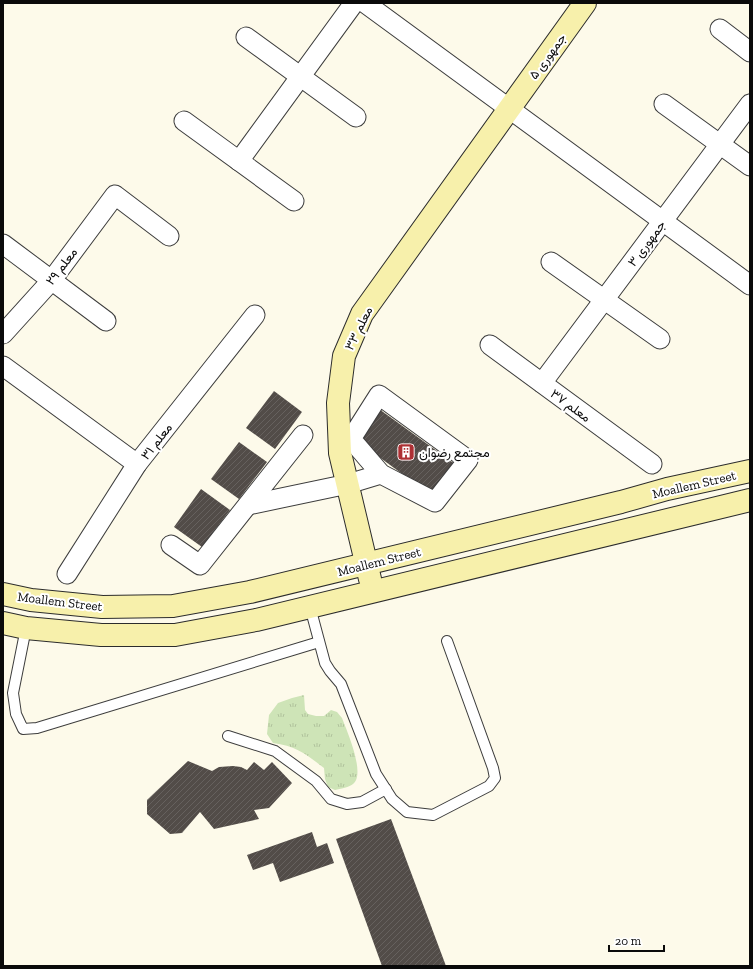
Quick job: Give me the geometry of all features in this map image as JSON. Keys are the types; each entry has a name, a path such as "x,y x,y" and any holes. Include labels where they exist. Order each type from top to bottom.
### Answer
{"main road":[{"name":"جمهوری ۵","path":"509,109 585,3"},
{"name":"معلم ۳۳","path":"373,592 340,453 338,403 344,356 362,314 509,109"},
{"name":"Moallem Street","path":"3,594 31,600 102,607 173,606 250,592 621,502 667,489 750,471"},
{"path":"3,623 26,628 101,635 175,635 256,620 750,500"}],"street":[{"path":"239,161 354,3"},
{"path":"365,3 750,285"},
{"path":"720,29 750,52"},
{"path":"246,37 356,117"},
{"path":"664,104 750,166"},
{"name":"جمهوری ۳","path":"542,383 750,104"},
{"path":"184,121 294,201"},
{"name":"معلم ۲۹","path":"3,334 52,281 115,195 169,236"},
{"path":"3,244 106,321"},
{"path":"551,262 660,339"},
{"name":"معلم ۳۱","path":"67,574 137,464 255,315"},
{"name":"معلم ۳۷","path":"490,345 652,464"},
{"path":"3,366 137,464"},
{"path":"248,505 348,484 381,474 435,502 468,460 379,395 351,440 381,474"},
{"path":"171,544 200,565 303,435"}],"lane":[{"path":"310,607 325,663 340,684 376,774 392,799 407,812 433,815 488,786 495,778 446,641"},
{"path":"26,628 13,693 16,714 23,729 37,728 320,642"},
{"path":"228,736 275,751 316,781 331,799 347,804 362,802 386,789"}],"green space":[{"path":"304,695 305,710 308,714 324,716 331,710 337,712 342,718 357,762 356,779 352,785 335,790 328,787 325,779 324,768 300,751 288,746 273,743 267,734 269,715 278,703"}],"building":[{"path":"274,391 302,412 275,449 246,428"},
{"name":"مجتمع رضوان","path":"379,409 459,467 435,498 356,440"},
{"path":"239,442 267,462 239,499 211,479"},
{"path":"201,489 230,510 202,547 174,527"},
{"path":"188,761 212,771 219,767 233,766 241,767 247,770 254,762 264,770 272,762 292,783 269,808 254,810 259,819 214,829 200,812 182,833 170,834 147,814 147,800"},
{"path":"391,819 446,966 382,966 336,839"},
{"path":"312,832 317,847 327,843 334,863 280,882 273,863 253,870 247,855"}],"place":[{"name":"مجتمع رضوان","path":"406,452"}]}
